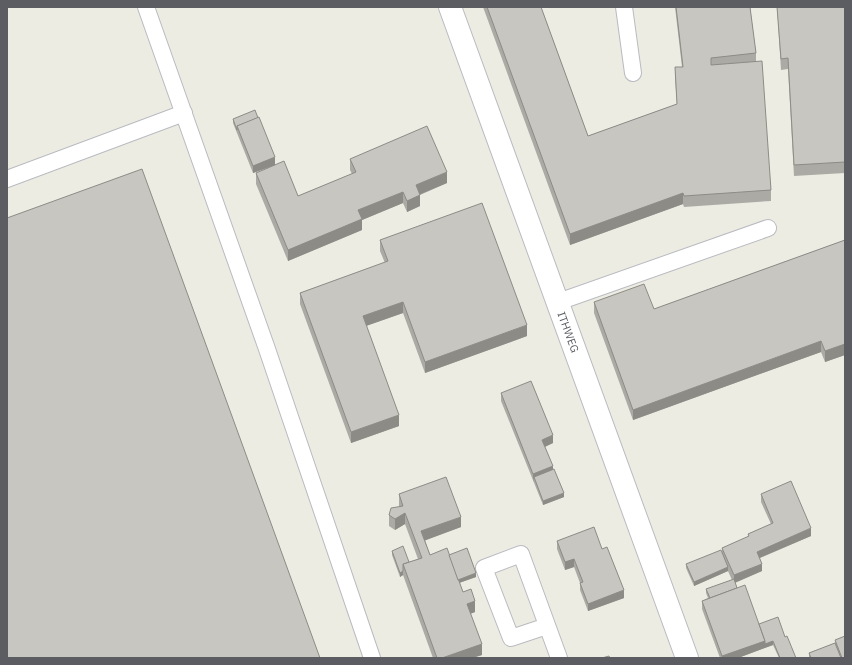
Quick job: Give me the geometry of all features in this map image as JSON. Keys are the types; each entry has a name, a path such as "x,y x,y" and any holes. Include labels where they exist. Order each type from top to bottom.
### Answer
{"street":[{"name":"ITHWEG","path":"450,7 687,658"}],"lane":[{"path":"146,7 184,112 372,658"},
{"path":"624,7 633,73"},
{"path":"7,179 184,112"},
{"path":"558,302 768,228"},
{"path":"547,626 511,638 484,568 521,554 559,658"}],"building":[{"path":"487,7 541,7 588,136 677,104 675,67 683,67 676,7 750,7 756,53 711,58 711,65 762,61 771,190 684,196 683,193 570,234"},
{"path":"777,7 845,7 845,162 794,165 788,58 781,59"},
{"path":"255,110 258,118 237,126 237,130 233,119"},
{"path":"259,117 275,157 253,166 237,126"},
{"path":"427,126 447,172 416,185 420,195 407,201 403,192 358,210 362,219 288,250 256,173 284,161 298,196 356,172 350,159"},
{"path":"142,169 320,658 7,658 7,218"},
{"path":"482,203 527,325 425,362 403,302 363,316 399,415 351,432 300,293 388,261 380,240"},
{"path":"845,240 845,344 825,351 821,341 633,410 594,302 644,284 654,309"},
{"path":"531,381 553,435 542,440 553,466 533,474 501,393"},
{"path":"554,469 564,493 543,501 534,477"},
{"path":"446,477 461,517 421,531 430,555 447,548 463,592 471,589 475,601 467,604 482,644 442,658 437,658 403,564 422,558 405,513 395,519 389,515 391,508 403,506 399,494"},
{"path":"791,481 811,528 757,552 762,564 734,575 722,548 773,523 761,494"},
{"path":"594,527 602,549 607,547 624,590 588,604 580,583 583,582 574,559 565,562 557,541"},
{"path":"403,546 409,562 403,564 403,571 400,573 392,551"},
{"path":"467,548 476,573 458,580 449,555"},
{"path":"721,550 728,567 694,582 686,564"},
{"path":"734,579 737,588 710,598 706,589"},
{"path":"745,585 765,641 722,656 702,601"},
{"path":"778,617 785,637 787,636 796,658 780,658 773,641 765,644 759,624"},
{"path":"845,636 845,658 842,658 835,640"},
{"path":"835,643 841,658 811,658 809,653"}]}
